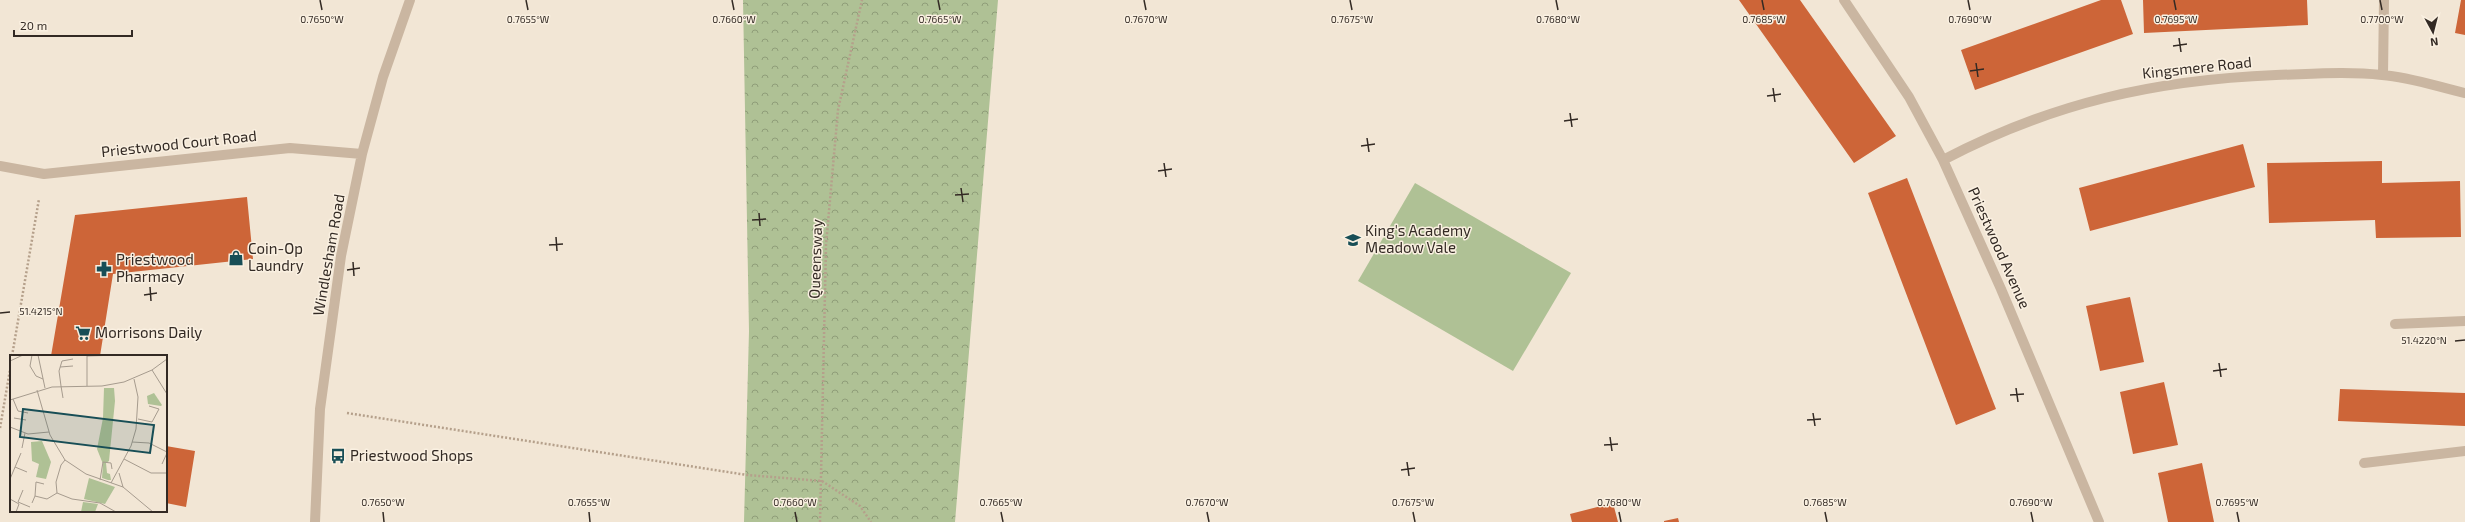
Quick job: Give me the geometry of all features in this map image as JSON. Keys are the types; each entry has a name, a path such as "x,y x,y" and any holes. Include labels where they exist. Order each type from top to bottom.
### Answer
{"street":[{"name":"Windlesham Road","path":"316,522 320,409 341,256 362,154 383,77 410,0"},
{"name":"Priestwood Avenue","path":"1844,0 1910,97 1943,160 2001,289 2099,522"},
{"path":"2383,75 2384,0"},
{"name":"Kingsmere Road","path":"1943,160 2014,125 2074,105 2145,88 2215,78 2322,73 2383,75 2465,93"},
{"name":"Priestwood Court Road","path":"0,166 44,174 290,148 362,154"},
{"path":"2395,324 2465,321"},
{"path":"2364,463 2465,451"}],"path":[{"name":"Queensway","path":"820,522 826,245 838,110 862,0"},
{"path":"12,355 44,174"},
{"path":"0,428 10,370"},
{"path":"320,409 747,475 822,481 860,506 871,522"}],"green space":[{"path":"743,0 998,0 955,522 744,522 749,331"},
{"path":"1415,183 1571,273 1513,371 1358,281"}],"building":[{"path":"1739,0 1800,0 1896,136 1854,163"},
{"path":"2101,0 2121,0 2133,34 1975,90 1961,50"},
{"path":"2143,0 2307,0 2308,25 2144,33"},
{"path":"2461,0 2465,0 2465,35 2455,33"},
{"path":"2243,144 2255,187 2090,231 2079,188"},
{"path":"2382,161 2382,183 2460,181 2461,237 2376,238 2375,220 2269,223 2267,163"},
{"path":"1907,178 1996,409 1956,425 1868,193"},
{"path":"247,197 253,259 113,274 100,355 51,355 75,215"},
{"path":"2130,297 2144,362 2100,371 2086,306"},
{"path":"2164,382 2178,445 2133,454 2120,392"},
{"path":"2340,389 2465,393 2465,426 2338,421"},
{"path":"167,446 195,451 186,507 167,503"},
{"path":"2202,463 2214,522 2168,522 2158,473"},
{"path":"1613,503 1618,522 1572,522 1570,514"},
{"path":"1678,518 1679,522 1664,522 1664,521"}],"place":[{"name":"King's Academy Meadow Vale","path":"1353,240"},
{"name":"Coin-Op Laundry","path":"236,258"},
{"name":"Priestwood Pharmacy","path":"104,269"},
{"name":"Morrisons Daily","path":"83,333"},
{"name":"Priestwood Shops","path":"338,456"}]}
